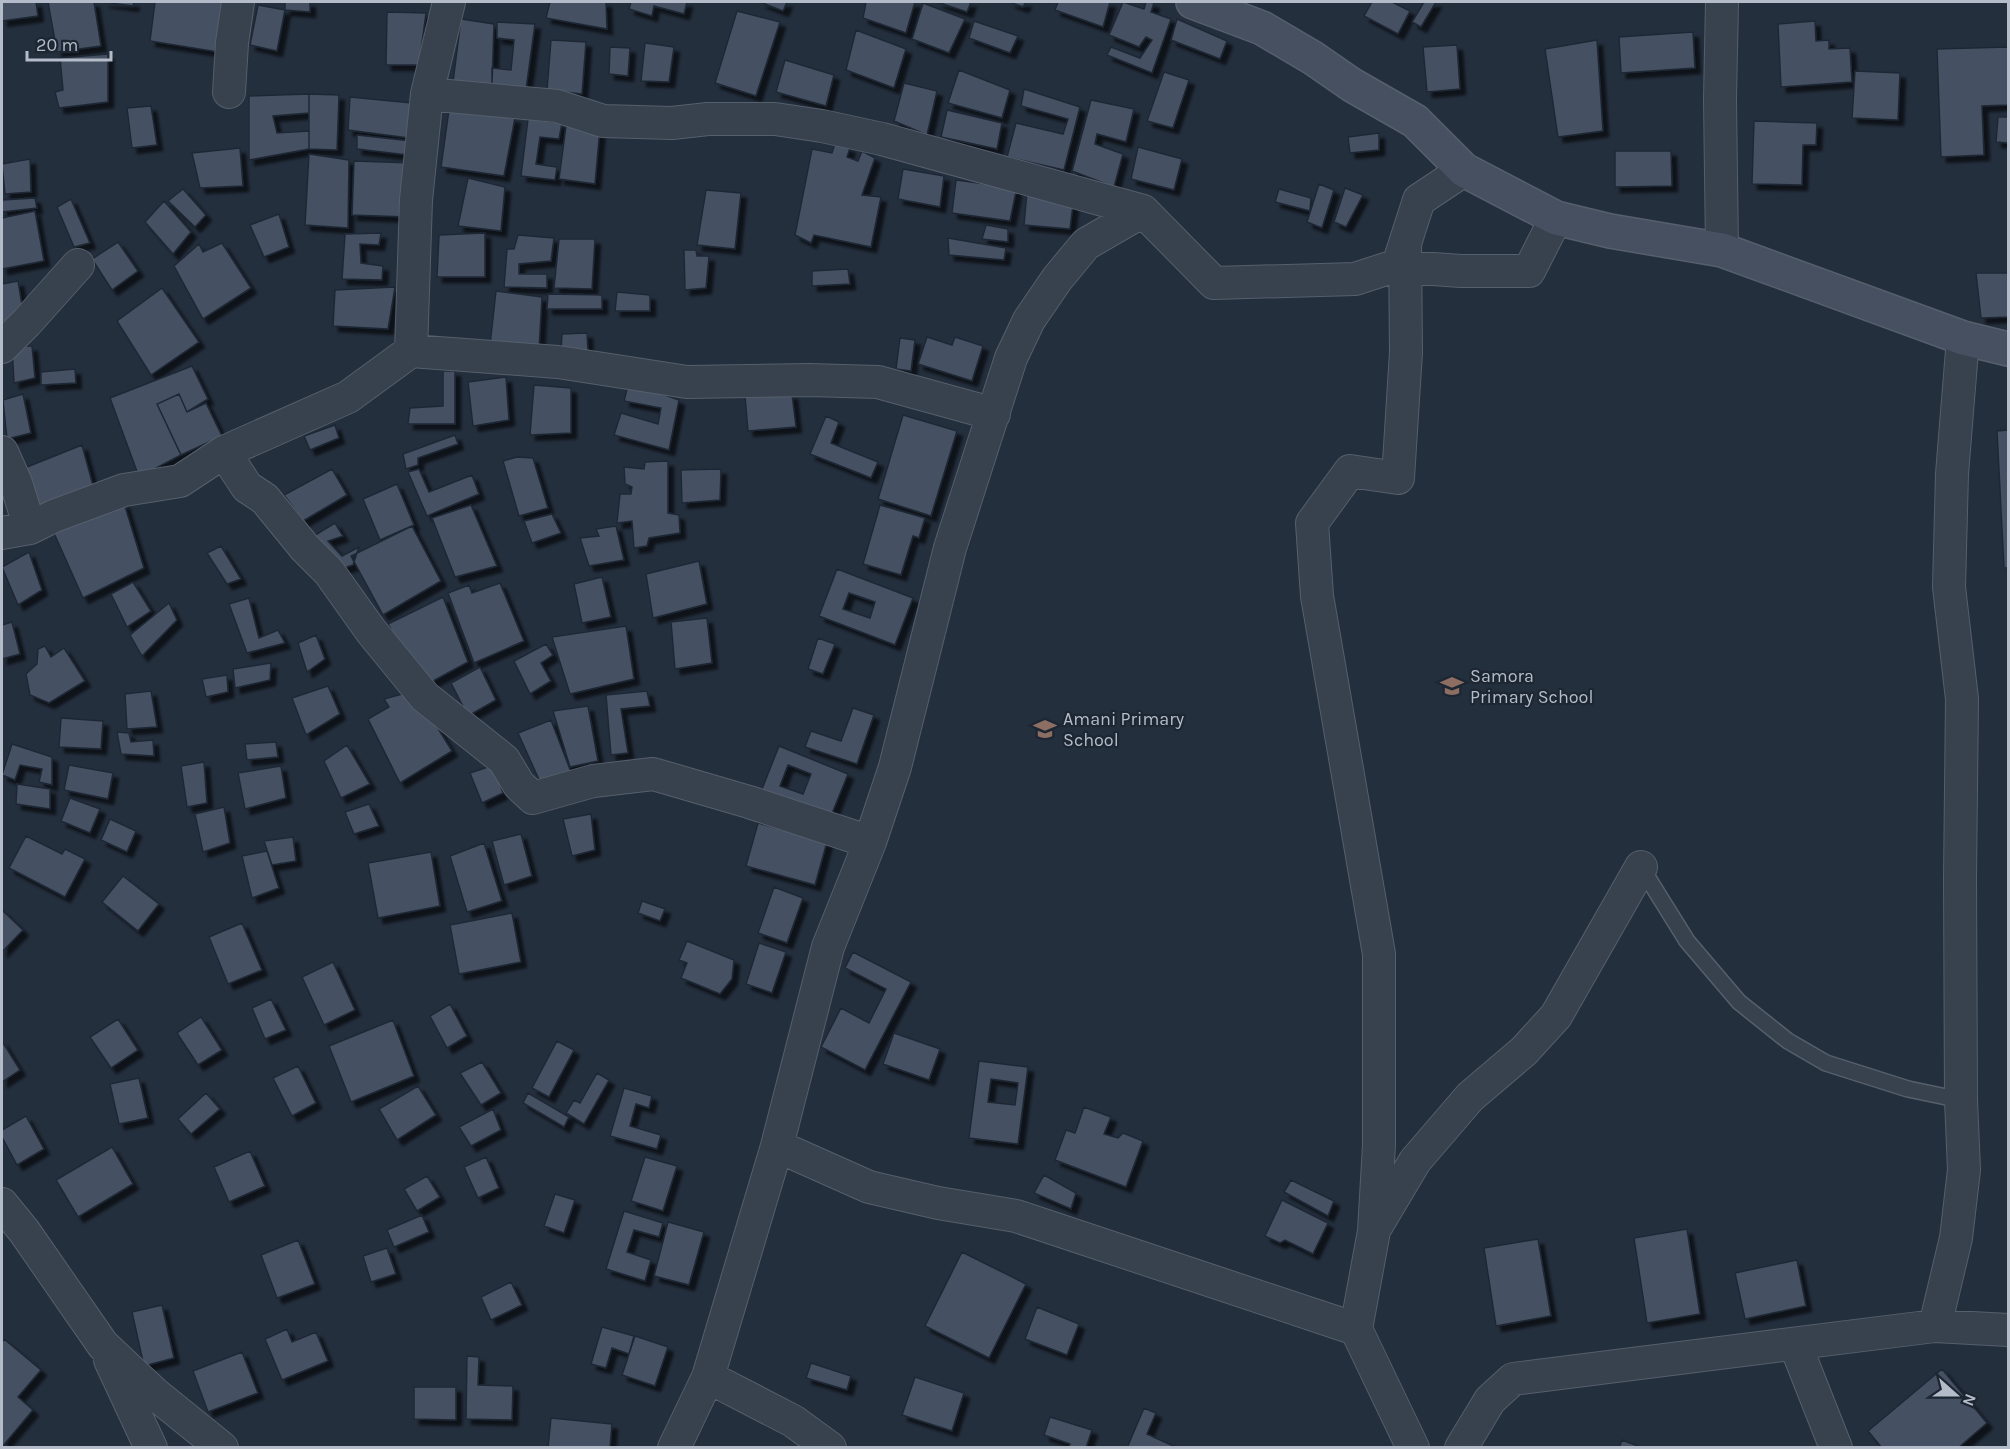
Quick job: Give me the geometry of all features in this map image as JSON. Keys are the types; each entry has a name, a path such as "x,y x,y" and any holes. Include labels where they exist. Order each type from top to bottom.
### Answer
{"street":[{"path":"229,92 232,43 238,2"},
{"path":"411,351 416,200 427,94 449,2"},
{"path":"1193,2 1262,28 1313,57 1352,85 1415,121 1464,170 1556,218 1611,231 1722,250 1906,315 1963,338 2008,348"},
{"path":"1722,2 1720,99 1722,250"},
{"path":"427,94 557,106 603,120 672,123 708,119 775,119 882,139 1143,211 1214,283 1355,279 1398,265 1405,255"},
{"path":"1413,1448 1356,1329 1374,1231 1379,1145 1379,954 1317,596 1312,523 1350,471 1398,478 1406,352 1405,255 1419,200 1464,170"},
{"path":"674,1448 708,1377 777,1146 828,947 870,842 895,767 950,548 1011,358 1024,330 1056,279 1086,244 1143,211"},
{"path":"1405,255 1461,271 1529,271 1556,218"},
{"path":"2,347 78,265"},
{"path":"1935,1326 1956,1238 1964,1170 1961,1100 1962,699 1949,587 1952,474 1963,338"},
{"path":"2,452 16,483 16,531 124,490 180,481 224,452 348,397 411,351 558,362 687,382 809,380 878,382 994,414"},
{"path":"224,452 247,487 265,499 305,548 329,572 371,631 425,697 504,760 519,785 532,798 593,781 652,774 750,802 870,842"},
{"path":"1374,1231 1415,1161 1470,1097 1524,1051 1556,1016 1641,867"},
{"path":"777,1146 869,1187 938,1203 1016,1216 1356,1329"},
{"path":"2,1204 24,1231 103,1345 152,1448"},
{"path":"1461,1448 1490,1400 1513,1379 1935,1326 2008,1330"},
{"path":"1795,1344 1836,1448"},
{"path":"103,1345 154,1393 222,1448"},
{"path":"708,1377 793,1421 830,1448"}],"lane":[{"path":"1641,867 1687,941 1739,1002 1788,1041 1826,1063 1908,1089 1961,1100"}],"building":[{"path":"2,2 36,2 38,16 2,21"},
{"path":"48,2 94,2 101,46 57,52"},
{"path":"103,2 134,2 133,6"},
{"path":"155,2 226,2 218,52 150,41"},
{"path":"285,2 310,2 310,12 285,10"},
{"path":"550,2 606,2 607,29 546,18"},
{"path":"631,2 687,2 684,14 654,6 652,16 629,9"},
{"path":"760,2 787,2 783,11"},
{"path":"866,2 915,2 906,33 863,18"},
{"path":"937,2 971,2 967,12"},
{"path":"1009,2 1026,2 1023,7"},
{"path":"1058,2 1110,2 1103,27 1055,10"},
{"path":"1123,2 1144,9 1146,2 1154,3 1151,12 1171,19 1152,73 1107,55 1111,47 1140,58 1152,40 1146,37 1139,47 1109,35"},
{"path":"1372,2 1392,2 1410,11 1398,34 1364,16"},
{"path":"1424,2 1436,2 1421,27 1412,22"},
{"path":"923,3 965,19 949,53 912,39"},
{"path":"258,5 285,10 277,51 250,45"},
{"path":"737,11 780,22 756,96 715,83"},
{"path":"387,12 426,13 419,65 386,65"},
{"path":"461,19 494,24 492,85 453,82"},
{"path":"1177,19 1227,41 1220,59 1171,40"},
{"path":"974,21 1018,36 1010,53 969,38"},
{"path":"1815,21 1816,41 1829,40 1829,49 1850,48 1852,82 1781,87 1778,24"},
{"path":"497,22 535,24 526,89 492,85 492,68 511,70 514,40 497,38"},
{"path":"856,30 906,49 894,88 846,70"},
{"path":"1693,32 1695,68 1621,73 1619,37"},
{"path":"551,40 586,42 582,94 547,90"},
{"path":"1597,40 1603,131 1558,137 1545,49"},
{"path":"645,43 674,47 669,82 641,81"},
{"path":"1457,45 1460,89 1427,92 1423,47"},
{"path":"610,47 630,48 628,76 609,74"},
{"path":"2008,47 2008,105 1982,106 1984,155 1941,157 1937,49"},
{"path":"108,54 108,102 59,108 55,92 63,90 60,58"},
{"path":"785,60 834,75 826,106 776,92"},
{"path":"959,70 1010,90 1002,118 948,103"},
{"path":"1855,71 1900,73 1898,120 1852,118"},
{"path":"1164,72 1189,80 1173,128 1147,121"},
{"path":"904,83 937,91 927,135 894,121"},
{"path":"1024,89 1080,107 1064,170 1007,157 1016,123 1063,134 1068,119 1021,106"},
{"path":"309,94 339,95 337,150 309,149"},
{"path":"309,94 309,113 273,116 277,133 309,131 309,149 249,160 249,96"},
{"path":"350,97 412,103 409,138 348,130"},
{"path":"1091,100 1134,109 1126,142 1097,134 1095,144 1123,154 1114,187 1072,171"},
{"path":"151,106 157,145 132,148 127,108"},
{"path":"449,110 515,118 504,176 441,167"},
{"path":"947,110 1002,123 997,149 941,137"},
{"path":"1998,117 2008,117 2008,143 1996,142"},
{"path":"528,119 562,123 559,139 540,137 536,164 557,167 555,180 521,176"},
{"path":"1754,121 1817,123 1816,145 1803,145 1802,185 1752,184"},
{"path":"566,126 600,128 595,184 559,179"},
{"path":"1379,133 1379,150 1350,153 1348,137"},
{"path":"357,135 411,141 408,155 357,149"},
{"path":"835,143 850,148 847,157 858,161 862,151 875,158 862,195 881,197 871,247 814,235 811,243 795,235 812,149 832,153"},
{"path":"1138,147 1182,159 1174,190 1131,179"},
{"path":"240,148 243,186 200,188 192,153"},
{"path":"1615,151 1671,151 1672,186 1615,187"},
{"path":"309,154 349,160 348,228 305,225"},
{"path":"30,159 31,192 5,194 2,164"},
{"path":"354,161 412,163 407,217 352,215"},
{"path":"903,169 944,176 940,207 898,199"},
{"path":"468,178 505,187 501,231 458,226"},
{"path":"989,179 1017,187 1010,221 952,213 956,180 985,184"},
{"path":"1319,184 1334,190 1322,228 1307,222"},
{"path":"1345,188 1363,195 1346,227 1334,222"},
{"path":"183,189 206,215 195,227 168,201"},
{"path":"1279,189 1311,198 1310,211 1275,202"},
{"path":"706,190 741,193 735,249 697,245"},
{"path":"1027,192 1074,196 1070,229 1024,225"},
{"path":"35,198 37,208 2,212 2,200"},
{"path":"71,199 90,243 74,247 57,207"},
{"path":"164,201 191,232 173,254 145,222"},
{"path":"35,211 44,261 2,269 2,218"},
{"path":"279,214 289,247 264,257 250,225"},
{"path":"986,225 1008,229 1008,242 982,239"},
{"path":"381,233 379,245 360,244 361,263 383,266 382,280 342,279 345,234"},
{"path":"485,233 485,277 437,277 439,235"},
{"path":"518,235 554,238 551,261 519,264 519,274 547,274 547,288 504,287 507,249 514,249"},
{"path":"948,238 1006,248 1004,260 949,255"},
{"path":"559,239 595,239 592,289 554,288"},
{"path":"118,242 138,271 112,290 92,259"},
{"path":"222,243 251,288 203,319 174,266 199,244 203,252"},
{"path":"684,250 696,250 697,256 709,256 706,288 685,290"},
{"path":"848,269 850,284 812,286 812,271"},
{"path":"1976,273 2008,273 2008,317 1981,318"},
{"path":"18,281 24,317 2,322 2,284"},
{"path":"395,287 388,329 333,326 335,290"},
{"path":"162,288 199,342 151,375 117,321"},
{"path":"496,291 542,297 539,350 490,345"},
{"path":"617,292 650,295 650,311 615,311"},
{"path":"548,294 602,295 602,309 547,309"},
{"path":"587,333 588,351 561,351 562,334"},
{"path":"927,337 952,345 955,337 983,346 972,381 918,364"},
{"path":"900,338 915,340 911,371 896,369"},
{"path":"12,346 32,346 35,378 14,383"},
{"path":"192,366 208,399 187,412 179,394 157,404 181,455 139,477 110,398"},
{"path":"75,369 76,383 41,385 41,372"},
{"path":"443,371 455,371 455,424 408,424 410,408 443,406"},
{"path":"506,377 509,420 473,426 468,382"},
{"path":"629,382 679,400 669,450 614,435 621,413 658,424 661,408 624,401"},
{"path":"534,385 571,388 571,433 530,435"},
{"path":"23,394 31,433 7,439 3,400"},
{"path":"179,394 187,412 206,403 222,436 181,455 157,404"},
{"path":"792,394 796,427 748,431 745,396"},
{"path":"903,415 957,431 931,516 878,499"},
{"path":"826,416 839,422 831,443 878,462 871,478 810,454"},
{"path":"335,425 339,438 310,450 304,436"},
{"path":"2008,430 2008,568 2004,568 1997,431"},
{"path":"455,435 458,444 418,458 418,465 406,469 403,454"},
{"path":"82,445 94,489 37,513 22,469"},
{"path":"517,457 533,458 548,508 519,516 503,461"},
{"path":"668,461 668,513 679,515 680,533 649,538 647,546 634,548 632,521 617,523 620,494 631,494 632,487 625,484 624,467 644,469 645,462"},
{"path":"332,469 347,495 303,521 284,495"},
{"path":"419,469 429,492 472,475 479,494 427,516 408,472"},
{"path":"721,469 720,500 682,503 681,470"},
{"path":"397,484 414,525 380,540 363,499"},
{"path":"124,503 144,568 83,598 53,531"},
{"path":"471,505 497,566 455,577 432,518"},
{"path":"880,505 925,518 919,538 913,536 901,575 863,564"},
{"path":"552,514 561,533 532,543 524,521"},
{"path":"335,523 343,536 328,541 342,556 359,547 353,565 335,571 312,537"},
{"path":"412,526 441,581 383,615 351,556"},
{"path":"616,526 624,560 589,566 580,538 599,536 596,529"},
{"path":"221,546 241,579 227,584 207,553"},
{"path":"29,552 42,590 18,605 2,567"},
{"path":"699,561 707,604 653,618 646,574"},
{"path":"837,569 913,598 895,645 819,616","holes":["849,593 875,602 870,618 843,609"]},
{"path":"602,577 611,617 582,623 574,584"},
{"path":"133,582 151,611 127,627 111,594"},
{"path":"500,583 524,641 474,663 448,593 469,585 472,593"},
{"path":"443,597 468,662 422,687 388,624"},
{"path":"249,598 259,638 278,630 285,643 247,653 229,604"},
{"path":"169,603 177,620 142,656 130,635"},
{"path":"707,618 712,663 675,669 671,622"},
{"path":"12,622 20,654 2,659 2,625"},
{"path":"626,626 634,679 570,694 552,637"},
{"path":"316,635 325,659 307,672 298,643"},
{"path":"818,638 835,644 823,674 808,669"},
{"path":"546,644 553,655 541,663 551,681 530,694 514,661"},
{"path":"45,646 51,657 64,648 85,681 49,703 30,695 26,674 37,664 38,649"},
{"path":"271,663 270,680 235,688 233,669"},
{"path":"480,667 496,700 468,716 451,683"},
{"path":"227,675 228,692 206,697 202,679"},
{"path":"328,686 340,714 306,735 292,698"},
{"path":"151,691 157,727 127,729 125,694"},
{"path":"647,691 650,706 621,709 628,753 611,755 606,695"},
{"path":"406,693 423,704 452,751 400,783 368,719 389,707 384,699"},
{"path":"588,706 598,761 570,767 553,711"},
{"path":"853,708 874,715 857,764 805,747 811,731 841,741"},
{"path":"61,718 103,721 101,749 59,747"},
{"path":"551,720 571,772 541,784 518,733"},
{"path":"117,732 129,733 131,742 153,740 154,756 121,754"},
{"path":"276,742 278,757 247,760 245,744"},
{"path":"12,744 52,757 52,785 39,782 42,769 20,765 15,780 2,775"},
{"path":"347,745 370,784 341,798 324,761"},
{"path":"779,746 848,774 829,821 760,794","holes":["788,765 811,774 803,794 780,786"]},
{"path":"204,762 207,803 187,807 181,766"},
{"path":"69,765 113,773 108,799 64,790"},
{"path":"494,765 503,793 482,803 470,773"},
{"path":"281,766 286,798 245,809 238,773"},
{"path":"17,784 50,789 50,809 16,804"},
{"path":"70,798 100,809 90,833 61,821"},
{"path":"369,804 379,826 354,834 345,812"},
{"path":"224,807 230,843 203,852 195,814"},
{"path":"591,814 595,850 572,856 563,819"},
{"path":"110,819 136,831 127,852 101,840"},
{"path":"758,823 827,842 815,885 746,866"},
{"path":"521,834 532,876 504,885 492,841"},
{"path":"26,836 62,854 65,849 85,859 65,897 9,868"},
{"path":"293,837 296,861 272,865 264,841"},
{"path":"484,843 502,901 467,912 450,856"},
{"path":"267,851 279,888 252,898 242,856"},
{"path":"431,852 440,906 378,918 368,863"},
{"path":"123,876 159,904 138,931 102,902"},
{"path":"774,887 803,898 787,943 758,933"},
{"path":"642,901 665,909 660,921 638,913"},
{"path":"2,910 23,930 2,952"},
{"path":"512,913 521,962 459,974 450,925"},
{"path":"242,923 262,970 228,984 209,937"},
{"path":"687,941 734,960 732,979 720,994 681,978 687,963 679,960"},
{"path":"759,943 786,952 772,993 746,984"},
{"path":"853,952 911,982 865,1070 821,1047 841,1008 869,1023 886,989 845,968"},
{"path":"333,962 355,1010 324,1025 302,977"},
{"path":"271,999 286,1030 265,1039 252,1008"},
{"path":"450,1004 467,1036 447,1048 430,1016"},
{"path":"201,1017 222,1050 198,1065 177,1033"},
{"path":"118,1019 138,1050 111,1068 90,1037"},
{"path":"393,1020 414,1076 351,1102 329,1046"},
{"path":"894,1033 940,1049 929,1080 883,1064"},
{"path":"2,1041 20,1070 2,1082"},
{"path":"557,1041 574,1050 549,1097 532,1088"},
{"path":"979,1061 1028,1067 1018,1144 969,1138","holes":["991,1079 1018,1083 1015,1105 988,1102"]},
{"path":"482,1062 501,1093 481,1105 460,1073"},
{"path":"298,1066 316,1103 292,1116 273,1078"},
{"path":"597,1073 609,1080 584,1124 566,1113 574,1100 580,1103"},
{"path":"139,1078 148,1118 119,1124 110,1084"},
{"path":"418,1086 436,1115 397,1140 379,1109"},
{"path":"624,1088 652,1096 649,1108 636,1104 630,1126 661,1135 657,1149 610,1136"},
{"path":"206,1093 220,1109 191,1134 178,1119"},
{"path":"528,1093 569,1117 564,1127 523,1103"},
{"path":"1084,1107 1111,1117 1104,1134 1118,1138 1123,1133 1143,1141 1126,1187 1055,1160 1066,1130 1075,1133"},
{"path":"493,1109 501,1130 471,1146 459,1127"},
{"path":"26,1116 44,1149 17,1165 2,1137 2,1130"},
{"path":"112,1147 133,1184 78,1217 56,1180"},
{"path":"250,1151 265,1186 229,1202 214,1167"},
{"path":"486,1157 499,1188 478,1198 464,1167"},
{"path":"645,1157 677,1166 663,1211 631,1201"},
{"path":"1044,1175 1076,1193 1071,1209 1034,1193"},
{"path":"427,1176 440,1197 417,1211 404,1189"},
{"path":"1291,1180 1334,1201 1328,1216 1284,1192"},
{"path":"555,1194 575,1200 564,1233 544,1226"},
{"path":"1282,1200 1328,1223 1313,1254 1285,1240 1280,1243 1265,1236"},
{"path":"624,1211 663,1223 659,1237 634,1230 627,1252 651,1260 645,1281 606,1269"},
{"path":"422,1215 429,1232 394,1247 387,1230"},
{"path":"668,1222 704,1232 689,1285 654,1276"},
{"path":"1687,1229 1700,1314 1647,1323 1634,1238"},
{"path":"1538,1239 1551,1316 1496,1326 1484,1248"},
{"path":"298,1240 315,1284 277,1298 261,1255"},
{"path":"387,1248 396,1274 371,1282 363,1256"},
{"path":"962,1252 1026,1284 989,1358 925,1326"},
{"path":"1797,1260 1806,1306 1745,1319 1735,1273"},
{"path":"511,1282 522,1305 491,1320 481,1297"},
{"path":"162,1305 174,1358 144,1366 132,1312"},
{"path":"1037,1307 1079,1324 1067,1355 1025,1339"},
{"path":"602,1327 634,1336 629,1354 612,1348 606,1368 591,1364"},
{"path":"287,1329 292,1342 316,1332 328,1361 282,1380 265,1339"},
{"path":"635,1336 668,1347 655,1386 622,1375"},
{"path":"4,1339 41,1370 18,1397 33,1410 2,1447 2,1342"},
{"path":"242,1352 258,1393 208,1412 193,1371"},
{"path":"467,1356 479,1357 478,1385 513,1386 512,1420 466,1419"},
{"path":"811,1363 851,1376 847,1390 806,1378"},
{"path":"1942,1369 1987,1423 1958,1448 1882,1448 1868,1431"},
{"path":"915,1377 964,1393 952,1431 902,1415"},
{"path":"414,1387 456,1387 456,1420 414,1419"},
{"path":"1144,1408 1156,1413 1147,1434 1178,1448 1127,1448"},
{"path":"1050,1417 1092,1430 1086,1448 1068,1448 1070,1444 1044,1435"},
{"path":"551,1418 612,1424 610,1448 548,1448"},
{"path":"1622,1440 1643,1448 1619,1448"}],"place":[{"name":"Samora Primary School","path":"1452,686"},
{"name":"Amani Primary School","path":"1045,729"}]}
